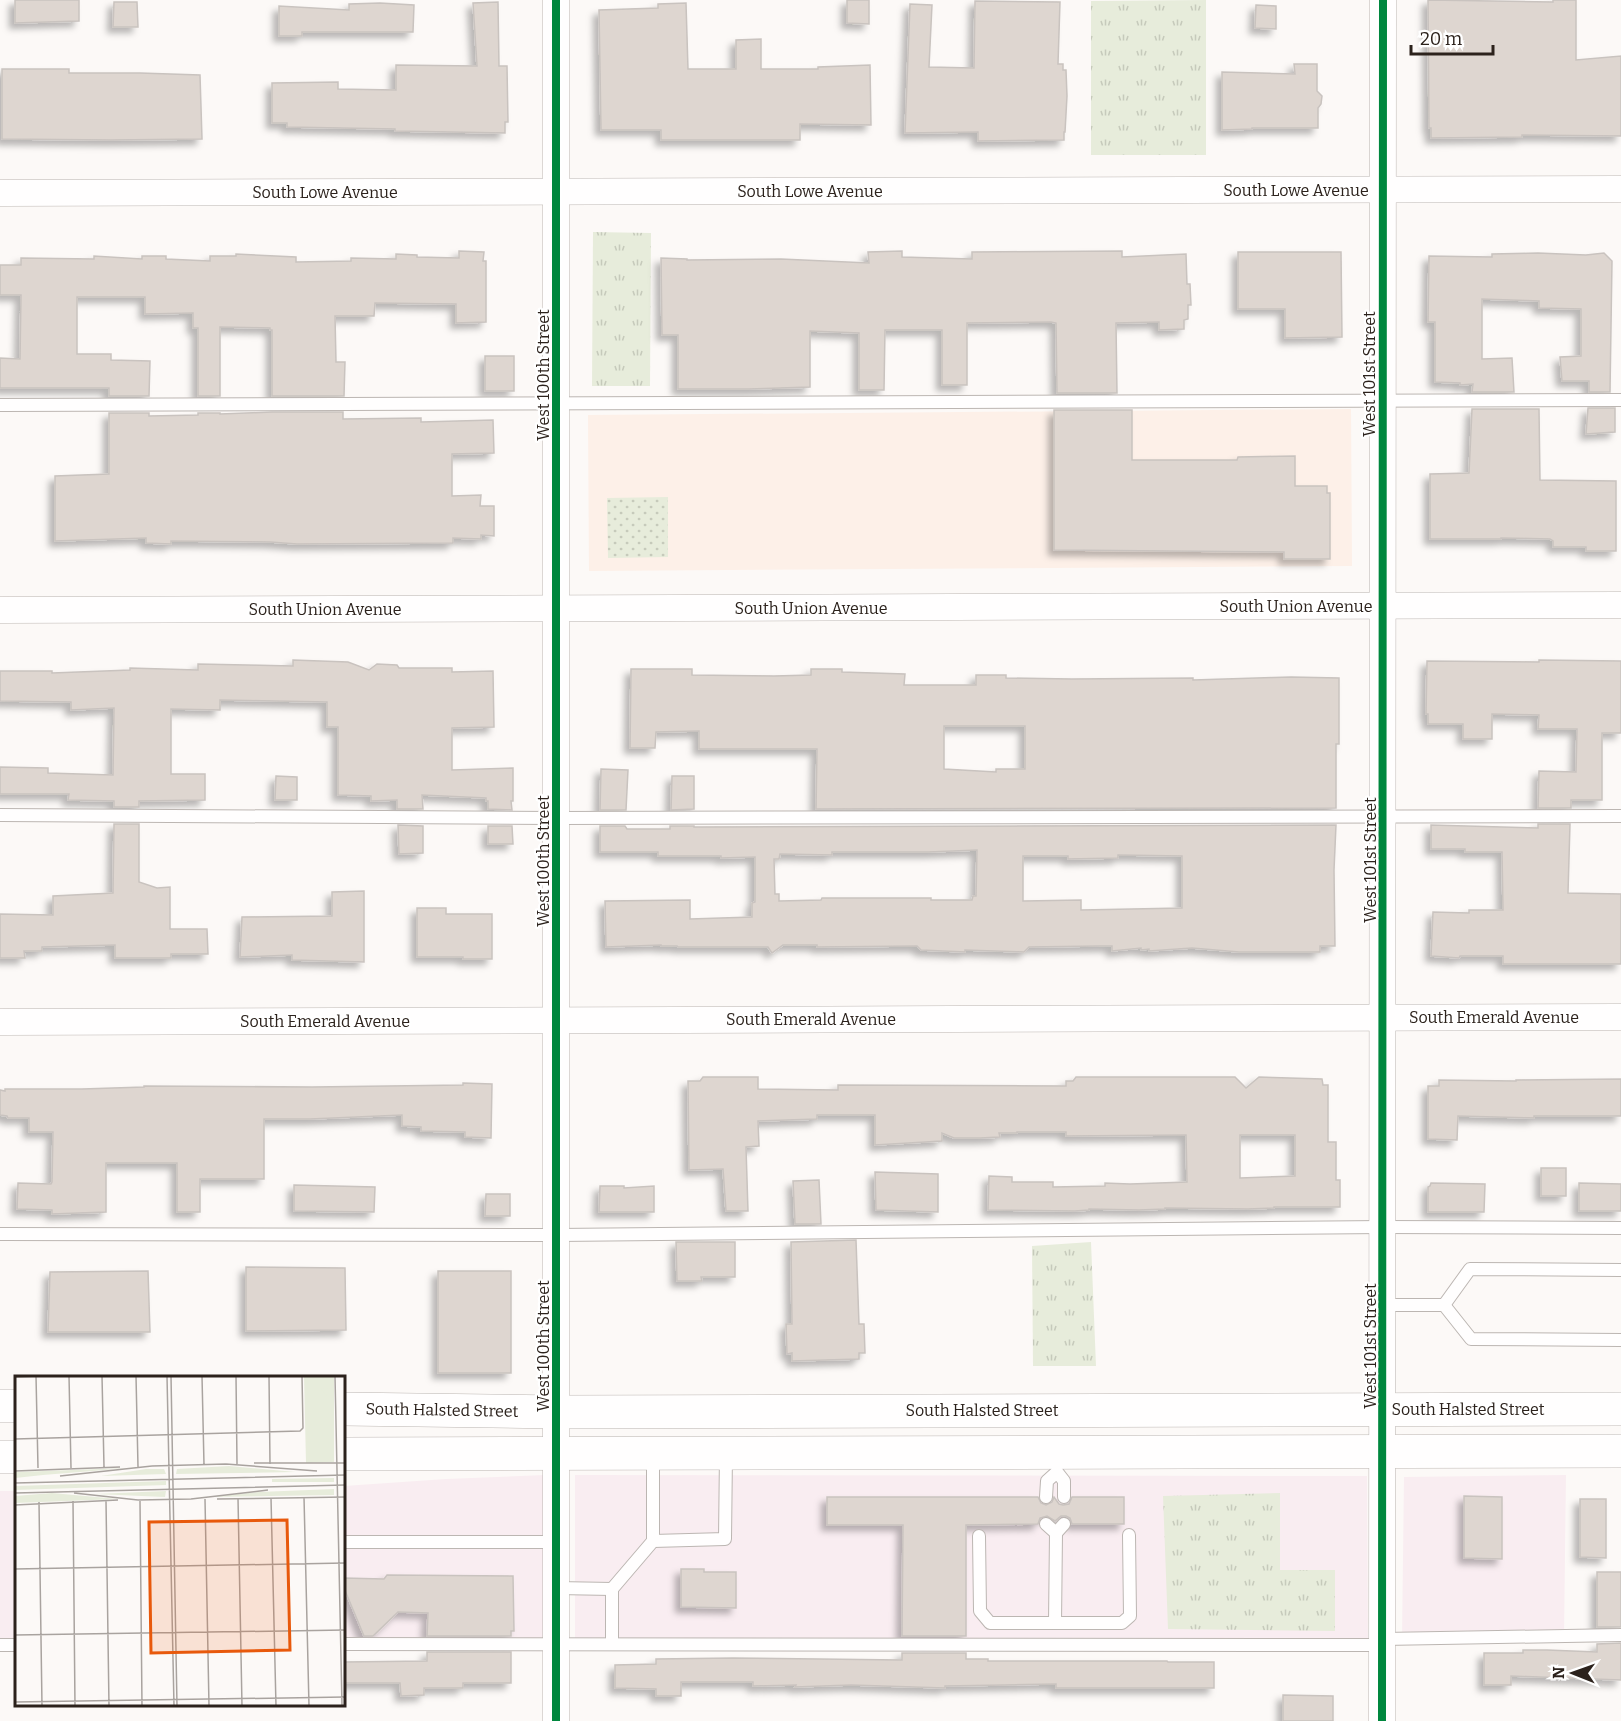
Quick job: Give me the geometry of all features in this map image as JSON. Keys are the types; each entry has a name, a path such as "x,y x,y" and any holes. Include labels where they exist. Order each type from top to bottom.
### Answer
{"main road":[{"name":"South Halsted Street","path":"345,1409 556,1412 1621,1409"},
{"path":"345,1454 726,1453 1057,1462 1383,1451 1621,1451"}],"street":[{"name":"West 100th Street","path":"556,0 556,1721"},
{"name":"West 101st Street","path":"1382,1721 1383,0"},
{"name":"South Lowe Avenue","path":"0,193 1621,189"},
{"name":"South Union Avenue","path":"0,610 1621,605"},
{"name":"South Emerald Avenue","path":"0,1022 1621,1017"}],"lane":[{"path":"0,405 1621,400"},
{"path":"0,815 556,818 1621,816"},
{"path":"0,1234 557,1235 1383,1227 1621,1228"},
{"path":"1444,1305 1470,1269 1621,1270"},
{"path":"1383,1305 1444,1305"},
{"path":"1444,1305 1472,1339 1621,1340"},
{"path":"612,1643 612,1589 653,1540 653,1453"},
{"path":"653,1540 725,1539 726,1453"},
{"path":"1057,1462 1064,1481 1064,1497"},
{"path":"1046,1497 1047,1481 1057,1462"},
{"path":"1055,1527 1055,1623"},
{"path":"979,1536 980,1611 990,1623 1122,1623 1130,1616 1129,1535"},
{"path":"345,1542 556,1542"},
{"path":"557,1588 612,1589"},
{"path":"345,1644 1382,1642 1621,1635"}],"shaded area":[{"path":"1351,409 1352,566 589,571 588,415"},
{"path":"545,1475 543,1644 345,1644 345,1486"},
{"path":"575,1475 1367,1476 1368,1645 575,1644"},
{"path":"1566,1475 1564,1636 1402,1639 1404,1477"},
{"path":"0,1491 15,1491 15,1645 0,1645"}],"green space":[{"path":"1206,0 1206,155 1091,155 1091,1"},
{"path":"593,232 651,233 650,386 592,386"},
{"path":"668,497 668,557 608,558 607,498"},
{"path":"1091,1242 1096,1366 1033,1366 1032,1246"},
{"path":"1280,1493 1280,1570 1335,1570 1335,1631 1168,1629 1163,1496"}],"building":[{"path":"15,0 79,0 79,21 15,23"},
{"path":"847,0 869,0 869,24 847,23"},
{"path":"1428,0 1553,2 1553,0 1576,0 1576,60 1621,56 1621,136 1522,135 1522,137 1431,138"},
{"path":"975,1 1060,2 1058,64 1063,64 1063,70 1066,70 1067,96 1064,140 978,141 978,132 905,133 910,4 932,5 929,67 974,68"},
{"path":"114,2 137,2 138,27 113,27"},
{"path":"498,2 499,66 507,66 508,122 505,122 505,133 287,127 287,123 272,123 272,83 338,82 338,89 396,90 396,65 477,66 473,3"},
{"path":"686,3 688,69 736,69 736,40 761,39 761,69 818,69 818,67 870,65 871,125 800,124 800,140 661,140 661,130 601,130 599,10 658,8 658,4"},
{"path":"349,4 414,5 413,32 302,32 302,36 279,36 279,6 349,10"},
{"path":"1256,5 1276,6 1276,29 1255,28"},
{"path":"1294,64 1317,64 1317,91 1322,96 1318,108 1318,128 1222,130 1222,72 1295,74"},
{"path":"2,69 69,69 69,73 200,75 202,139 2,139"},
{"path":"459,251 484,252 486,322 456,323 456,304 375,303 374,316 335,316 336,362 345,362 344,396 272,396 272,330 270,328 220,327 220,396 198,396 198,328 193,328 193,313 145,314 145,297 77,297 77,354 111,354 111,360 150,361 149,396 109,396 109,388 0,388 0,358 20,359 21,295 0,295 0,265 21,265 21,258 94,259 94,256 142,259 142,256 166,256 166,259 210,261 210,256 236,256 236,254 296,257 296,262 351,261 351,258 396,259 396,254 459,258"},
{"path":"902,251 902,257 972,259 972,252 1122,251 1122,257 1186,254 1187,284 1190,284 1191,305 1188,305 1188,319 1184,320 1184,329 1159,330 1159,322 1116,323 1117,393 1057,393 1056,323 1051,322 967,323 967,385 942,385 942,330 885,330 884,390 859,390 859,333 810,331 810,387 678,389 678,335 662,335 661,258 781,259 869,263 868,252"},
{"path":"1238,252 1341,252 1342,337 1285,338 1285,309 1238,309"},
{"path":"1604,253 1612,261 1610,392 1589,392 1589,381 1562,381 1560,357 1581,356 1581,309 1539,308 1539,301 1482,299 1482,359 1512,358 1514,392 1472,392 1473,384 1435,382 1435,322 1428,322 1429,256 1492,257 1492,254 1586,255"},
{"path":"485,356 514,356 514,391 485,391"},
{"path":"1588,408 1615,408 1615,432 1586,434"},
{"path":"1472,409 1539,409 1540,480 1616,481 1616,551 1586,551 1586,547 1553,547 1553,541 1550,539 1430,539 1430,474 1469,473"},
{"path":"1054,410 1132,410 1132,460 1237,460 1238,457 1295,456 1295,486 1327,486 1327,493 1330,493 1330,559 1284,559 1284,552 1054,550"},
{"path":"343,412 343,419 421,418 421,422 493,420 494,453 452,454 452,496 481,495 480,506 494,506 494,536 481,535 481,539 453,538 453,543 297,544 171,541 171,544 146,543 146,538 55,541 55,476 109,474 109,413 149,413 149,416"},
{"path":"293,660 348,662 369,670 377,664 397,665 399,668 452,668 452,672 493,671 494,727 452,728 452,770 513,768 512,810 488,809 486,798 422,795 423,809 397,809 397,800 371,801 371,796 338,795 338,727 327,727 327,702 220,700 220,710 171,709 171,774 205,774 205,800 139,801 139,807 114,807 114,801 68,800 69,794 0,794 0,767 48,768 48,773 113,775 114,708 71,710 71,702 0,701 0,671 52,671 52,673 130,670 130,668 198,670 198,664 293,666"},
{"path":"1539,660 1621,661 1621,733 1602,733 1602,800 1571,800 1571,808 1538,808 1539,771 1576,772 1577,729 1538,729 1539,715 1492,714 1492,739 1463,739 1463,724 1428,724 1428,714 1426,714 1427,661 1539,662"},
{"path":"631,669 692,669 692,675 774,676 811,675 811,669 842,669 842,672 905,674 904,685 976,685 976,675 1006,675 1006,678 1193,678 1193,680 1339,678 1336,808 816,809 817,749 699,749 699,731 656,732 655,748 630,748","holes":["944,726 1025,726 1025,769 996,769 996,772 944,769"]},
{"path":"601,769 628,770 626,810 600,810"},
{"path":"276,776 297,777 297,800 275,800"},
{"path":"672,776 694,776 694,809 671,810"},
{"path":"114,824 139,824 139,882 157,888 170,887 170,929 207,929 208,954 171,954 171,958 115,958 115,945 42,947 42,951 24,951 25,958 0,958 0,914 53,915 53,896 113,893"},
{"path":"1538,824 1570,824 1568,893 1621,894 1621,964 1503,964 1503,956 1460,956 1459,958 1431,956 1433,912 1469,913 1469,910 1503,910 1502,852 1431,849 1431,825 1538,828"},
{"path":"398,825 423,826 423,853 399,854"},
{"path":"1336,825 1335,946 1320,946 1320,952 1239,952 1192,948 1149,951 1149,949 1141,950 1141,948 1112,951 1112,946 1100,946 1029,947 1024,952 965,950 965,952 921,950 917,946 783,945 772,953 768,947 661,945 606,947 605,901 690,900 690,919 752,917 752,903 755,902 755,857 658,856 658,852 600,852 600,826 625,826 627,829","holes":["977,850 976,896 973,896 972,900 822,898 821,900 779,901 779,894 775,894 774,859 779,859 780,854 832,855 832,852","1118,855 1182,856 1182,908 1081,910 1081,900 1023,901 1023,856 1068,856 1068,859 1118,858"]},
{"path":"488,826 512,826 513,844 488,844"},
{"path":"364,891 364,962 292,960 292,955 240,957 242,917 332,916 332,892"},
{"path":"417,908 446,908 446,914 492,914 492,959 417,957"},
{"path":"703,1077 758,1077 758,1089 838,1090 838,1085 1066,1086 1066,1081 1073,1081 1076,1077 1235,1077 1246,1088 1259,1077 1322,1079 1323,1085 1328,1085 1328,1142 1336,1142 1336,1180 1340,1180 1340,1207 988,1210 989,1176 1012,1177 1012,1182 1053,1182 1053,1187 1105,1186 1105,1183 1187,1182 1186,1135 1066,1136 1066,1132 1017,1132 999,1133 1000,1137 954,1138 942,1133 942,1141 875,1145 875,1115 817,1115 817,1119 758,1121 759,1146 746,1147 748,1211 726,1211 723,1169 689,1170 688,1081 700,1081","holes":["1240,1135 1295,1135 1295,1176 1240,1178"]},
{"path":"1621,1079 1621,1116 1534,1116 1534,1118 1458,1116 1457,1140 1428,1139 1428,1086 1439,1086 1439,1080"},
{"path":"463,1083 492,1084 491,1138 465,1137 465,1132 421,1131 421,1127 402,1126 402,1115 264,1119 264,1179 200,1179 200,1212 177,1212 177,1163 106,1163 106,1212 52,1214 52,1210 17,1209 18,1183 51,1184 52,1182 53,1132 29,1132 29,1118 8,1118 0,1115 0,1090 5,1091 5,1089 144,1086 312,1087 463,1085"},
{"path":"1541,1168 1566,1168 1566,1196 1541,1196"},
{"path":"875,1172 938,1174 938,1212 876,1210"},
{"path":"819,1180 821,1224 795,1224 793,1181"},
{"path":"1431,1183 1485,1184 1484,1212 1428,1212 1428,1187"},
{"path":"1579,1183 1621,1184 1621,1211 1579,1211"},
{"path":"294,1185 375,1187 374,1212 294,1211"},
{"path":"600,1186 624,1186 624,1188 654,1186 654,1212 599,1212"},
{"path":"486,1194 510,1194 510,1216 485,1216"},
{"path":"856,1240 859,1324 864,1324 865,1353 859,1353 859,1359 792,1361 792,1353 787,1354 786,1324 792,1324 791,1242"},
{"path":"676,1242 735,1242 735,1277 701,1277 702,1281 677,1281"},
{"path":"246,1267 345,1268 346,1330 246,1331"},
{"path":"148,1271 150,1332 48,1332 50,1272"},
{"path":"438,1271 511,1271 511,1373 438,1373"},
{"path":"1464,1496 1502,1497 1502,1559 1464,1558"},
{"path":"827,1497 1038,1497 1041,1503 1046,1505 1052,1502 1054,1497 1059,1504 1063,1505 1069,1504 1072,1497 1124,1497 1124,1524 1072,1524 1070,1518 1066,1516 1061,1516 1055,1521 1047,1516 1040,1518 1038,1524 966,1525 966,1636 902,1636 903,1525 827,1525"},
{"path":"1580,1499 1606,1499 1606,1558 1580,1557"},
{"path":"681,1569 736,1572 736,1608 681,1607"},
{"path":"1597,1572 1621,1572 1621,1627 1597,1627"},
{"path":"387,1575 513,1576 514,1631 511,1631 511,1636 427,1636 428,1613 398,1612 373,1636 364,1636 345,1590 345,1578 384,1579"},
{"path":"1621,1643 1621,1680 1511,1676 1511,1685 1484,1685 1484,1653 1523,1653 1523,1650 1597,1652 1597,1644"},
{"path":"427,1652 511,1652 511,1683 463,1683 463,1688 424,1688 424,1695 401,1696 400,1683 345,1683 345,1662 427,1661"},
{"path":"902,1653 966,1653 966,1659 988,1659 988,1661 1214,1662 1214,1688 1056,1688 1056,1684 945,1686 945,1688 851,1685 795,1687 796,1685 753,1686 753,1682 681,1682 681,1696 656,1696 656,1689 615,1688 615,1665 656,1664 656,1659 902,1660"},
{"path":"1283,1695 1333,1696 1333,1721 1283,1721"}],"cycle path":[{"path":"556,0 556,1721"},
{"path":"1382,1721 1383,0"}]}
